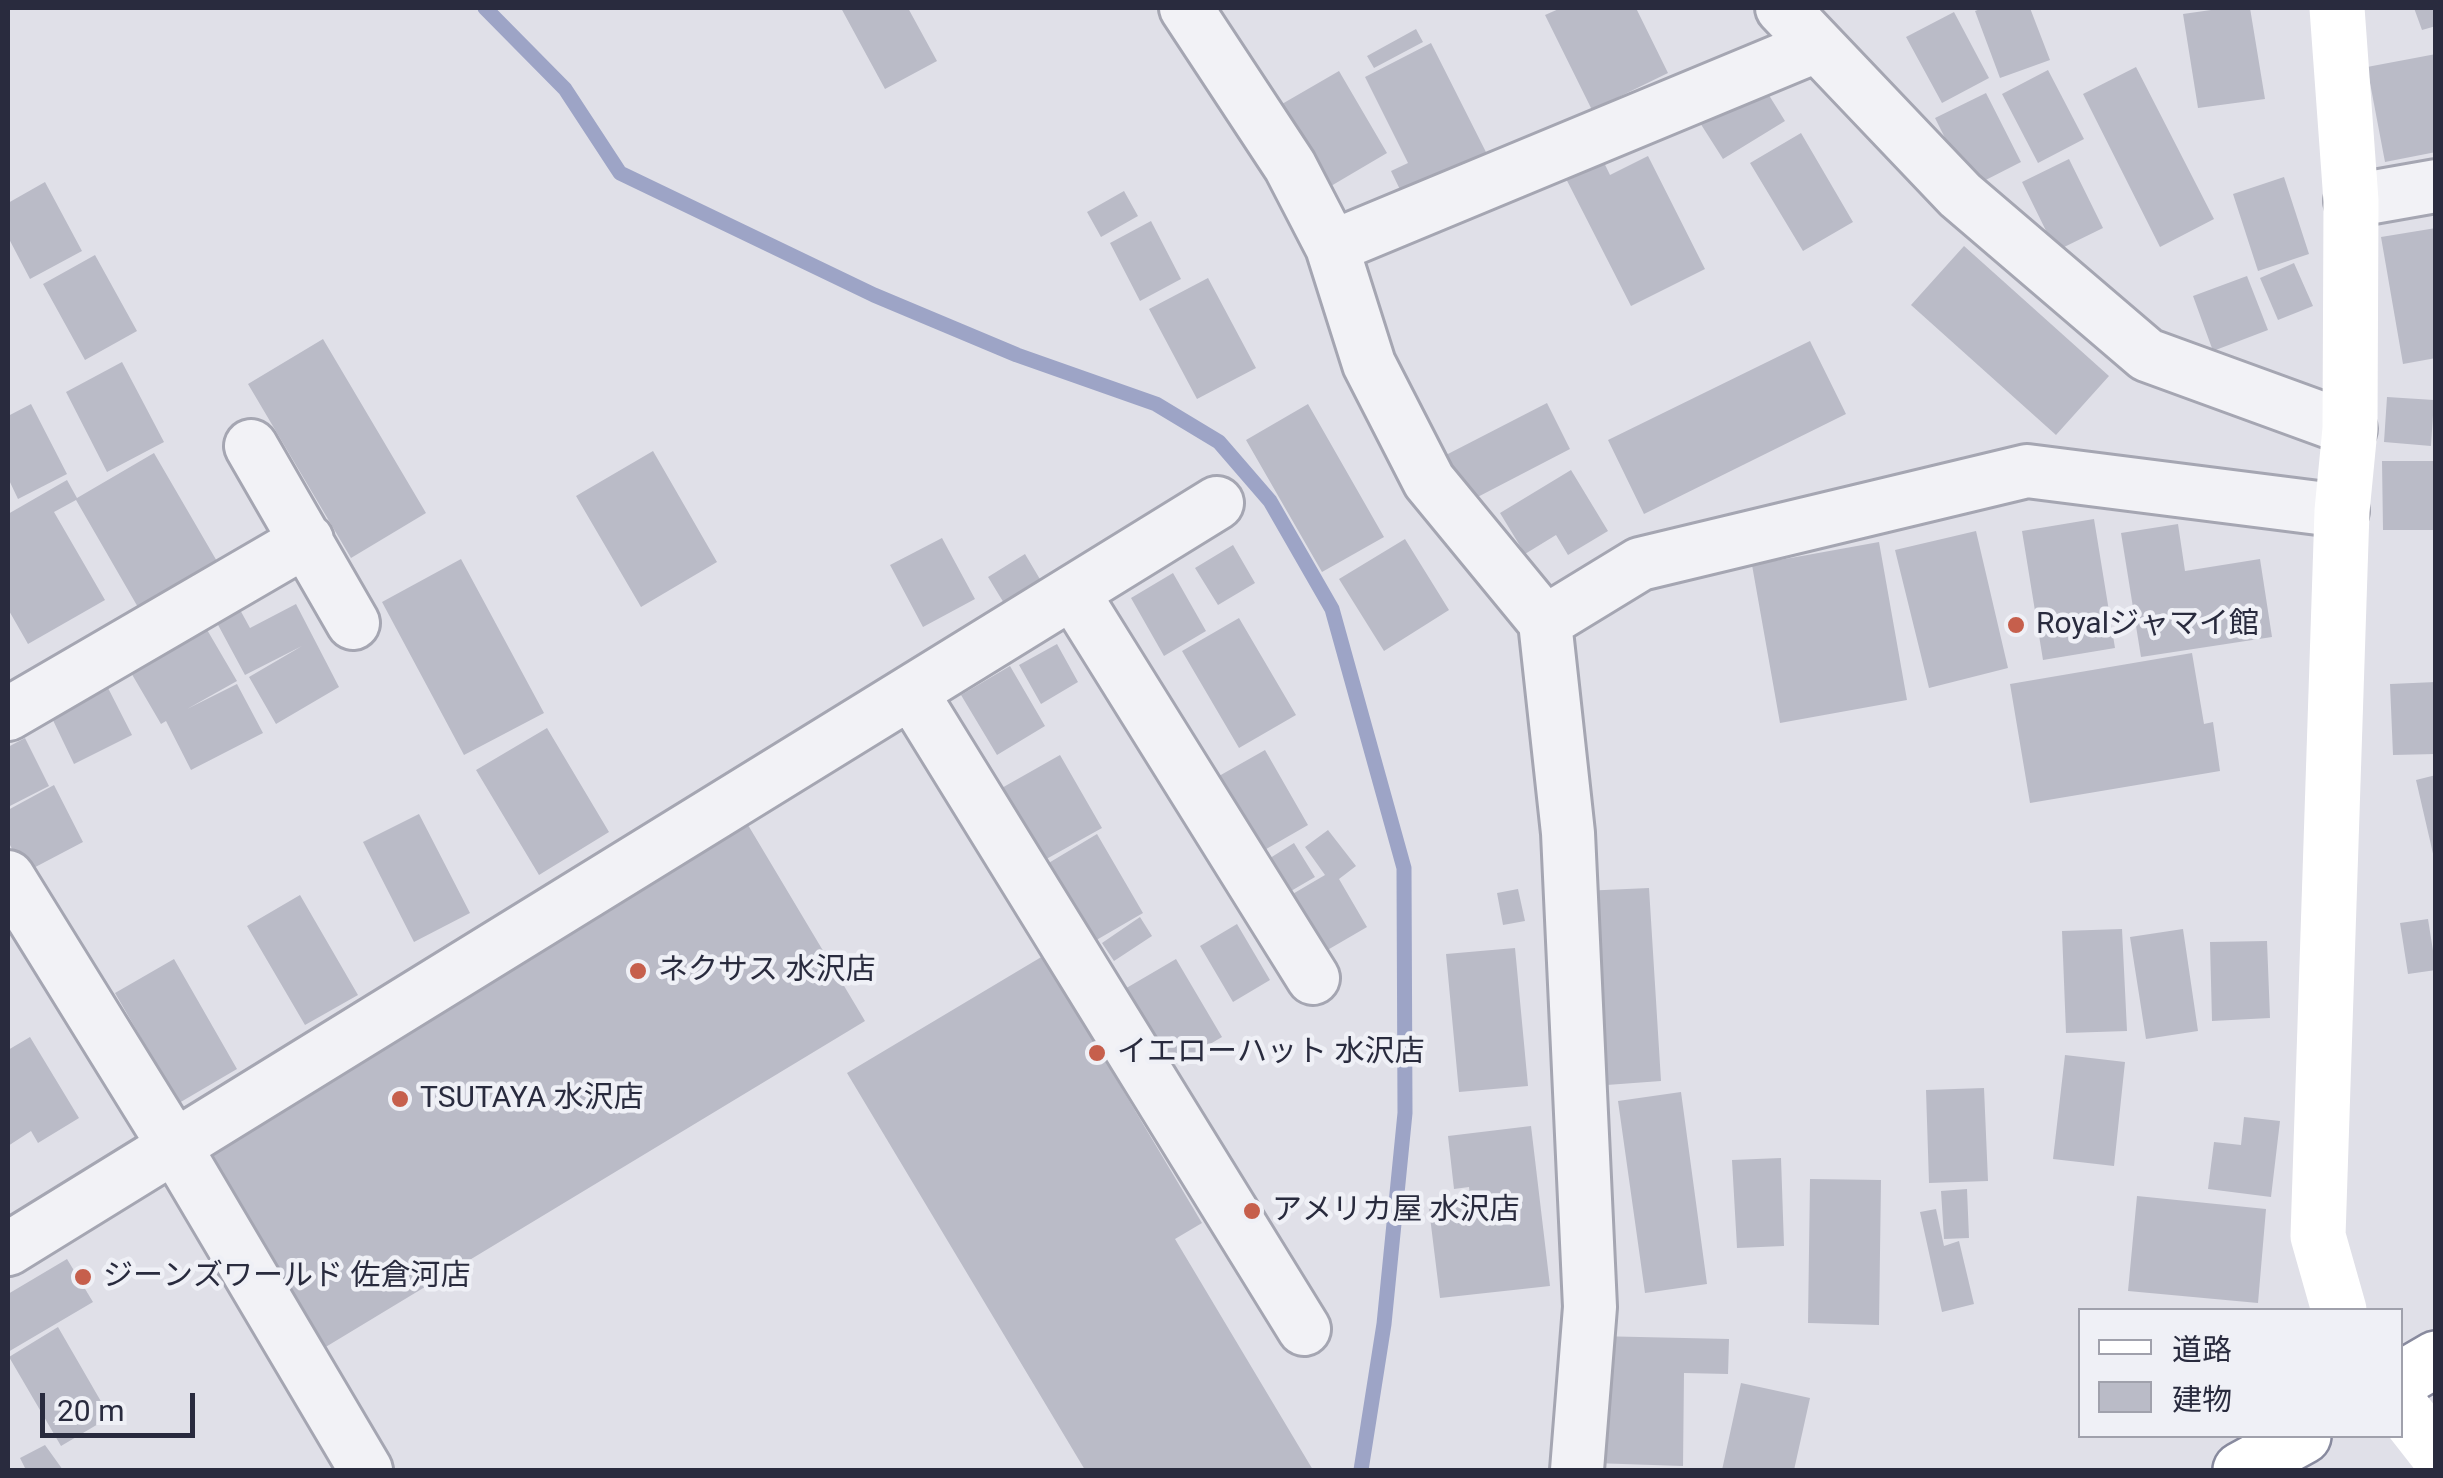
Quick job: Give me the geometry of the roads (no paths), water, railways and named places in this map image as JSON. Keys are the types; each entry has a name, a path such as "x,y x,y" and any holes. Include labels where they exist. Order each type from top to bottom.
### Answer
{"main road":[{"path":"2336,8 2352,201 2350,429 2342,511 2318,1236 2338,1308"},
{"path":"2403,1378 2436,1360"},
{"path":"2403,1410 2436,1452"},
{"path":"2249,1468 2300,1438"}],"street":[{"path":"1186,8 1290,166 1332,247 1370,364 1430,480 1545,622 1568,833 1590,1307 1577,1470"},
{"path":"1782,8 1960,195 2147,355 2350,429"},
{"path":"1332,247 1816,46"},
{"path":"2352,201 2436,186"},
{"path":"251,446 353,622"},
{"path":"1545,622 1640,564 2026,471 2342,511"},
{"path":"8,1248 1217,503"},
{"path":"8,714 307,540"},
{"path":"1073,593 1313,978"},
{"path":"911,692 1304,1329"},
{"path":"10,888 175,1148 366,1470"}],"waterway":[{"path":"485,8 565,89 620,173 874,295 1017,355 1156,404 1219,442 1270,501 1332,609 1404,868 1405,1113 1384,1324 1361,1470"}],"place":[{"name":"Royalジャマイ館","path":"2016,625"},
{"name":"ネクサス 水沢店","path":"638,971"},
{"name":"イエローハット 水沢店","path":"1097,1053"},
{"name":"TSUTAYA 水沢店","path":"400,1099"},
{"name":"アメリカ屋 水沢店","path":"1252,1211"},
{"name":"ジーンズワールド 佐倉河店","path":"83,1277"}]}
